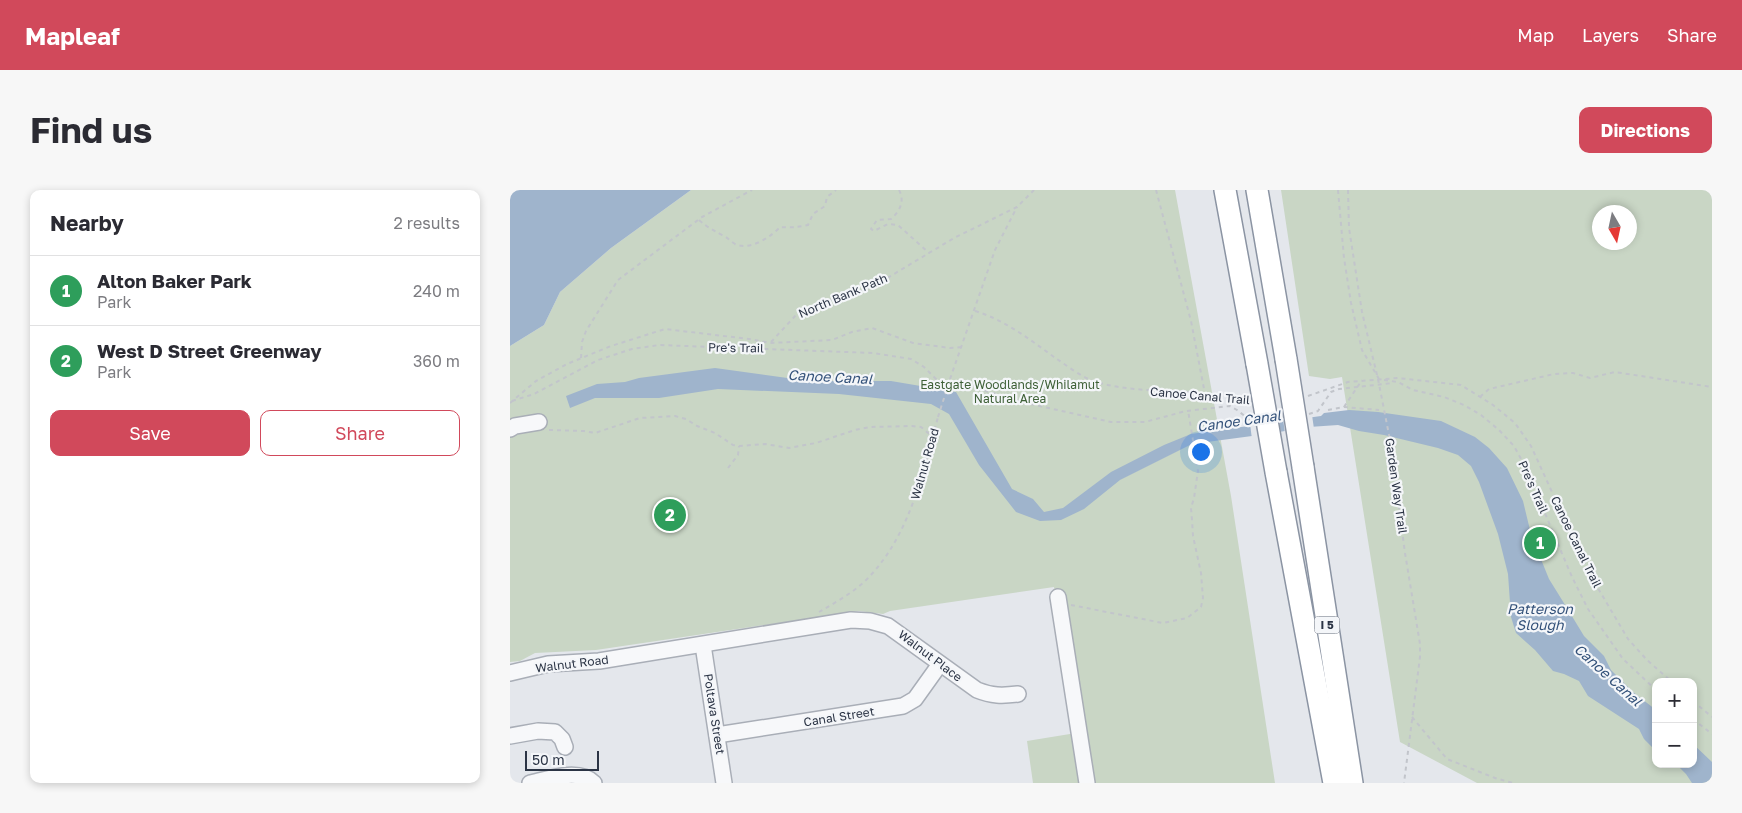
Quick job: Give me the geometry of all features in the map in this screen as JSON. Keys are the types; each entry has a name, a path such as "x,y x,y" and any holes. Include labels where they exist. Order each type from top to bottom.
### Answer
{"highway":[{"name":"I 5","path":"1225,190 1334,783"},
{"name":"I 5","path":"1257,190 1286,359 1352,783"}],"street":[{"path":"510,429 514,426 544,426"},
{"path":"1058,600 1087,783"},
{"name":"Walnut Place","path":"811,627 851,620 879,623 888,626 902,635 977,690 989,696 1018,694"},
{"name":"Walnut Road","path":"510,673 548,664 599,660 811,627"},
{"name":"Poltava Street","path":"703,645 724,783"},
{"name":"Canal Street","path":"718,736 903,706 915,699 940,664"},
{"path":"510,736 538,731 555,732 562,740 564,747"},
{"path":"530,783 570,776 586,777 594,783"}],"path":[{"path":"581,358 582,342 586,330 618,280 699,220 752,190"},
{"path":"699,220 713,232 721,234 736,244 751,245 765,240 780,226 790,229 798,225 806,226 814,212 825,206 828,197 836,190"},
{"path":"899,190 902,195 900,208 891,219 877,220 871,229 874,231 888,224 898,225 930,253"},
{"name":"North Bank Path","path":"770,343 797,314 827,300 867,289 954,238 1016,208 1034,190"},
{"path":"1156,190 1191,321 1205,394"},
{"path":"1338,190 1344,258 1351,303 1362,350 1378,379"},
{"name":"Garden Way Trail","path":"1348,190 1349,228 1370,352 1384,405 1390,440 1405,553 1420,644 1404,783"},
{"name":"Walnut Road","path":"811,627 812,616 852,592 869,578 890,550 915,501 950,380 995,250 1016,208"},
{"name":"Canoe Canal Trail","path":"975,311 986,314 1018,331 1066,366 1092,380 1146,391 1205,394 1249,402"},
{"path":"511,402 536,381 567,364 611,346 665,329 770,343 832,340 852,332 872,328 912,343 950,348 963,346"},
{"name":"Pre's Trail","path":"511,402 534,394 598,360 632,348 660,345 873,353 911,359 924,367 938,381 964,385 1073,415 1111,422 1145,422 1188,410 1230,406"},
{"path":"1480,397 1489,389 1554,374 1573,373 1590,378 1615,372 1712,387"},
{"name":"Canoe Canal Trail","path":"1300,397 1309,396 1348,382 1398,378 1461,385 1493,405 1515,423 1530,446 1589,573 1628,639 1647,660 1667,678"},
{"name":"Pre's Trail","path":"1378,379 1398,382 1413,390 1464,405 1499,430 1514,446 1588,609 1622,659 1652,686"},
{"path":"964,385 1080,386 1092,380"},
{"path":"1344,407 1362,380"},
{"name":"Pre's Trail","path":"1304,415 1318,411 1331,392 1339,389 1398,382"},
{"path":"1232,398 1230,406 1256,423"},
{"path":"1328,410 1344,407 1379,410"},
{"path":"1058,600 1163,623 1187,618 1201,607 1204,598 1192,526 1191,508 1198,471 1188,410"},
{"path":"544,426 595,433 640,418 675,416 686,419 697,426 715,433 733,445 765,444 789,448 816,443 870,427 912,426 921,428 932,437"},
{"path":"728,468 738,455 739,446"},
{"path":"1697,704 1712,717"},
{"path":"1412,717 1447,759 1513,783"},
{"path":"1697,722 1712,734"}],"green space":[{"name":"Eastgate Woodlands/Whilamut Natural Area","path":"691,190 1175,190 1231,496 1275,783 1033,783 1027,741 1076,733 1054,587 890,611 883,614 859,611 596,650 535,653 520,661 510,662 510,346 544,325 560,292 611,248"},
{"path":"1281,190 1712,190 1712,783 1477,783 1400,742 1342,377 1330,379 1309,376"}],"water":[{"path":"510,190 691,190 611,248 560,292 544,325 510,346"},
{"name":"Patterson Slough","path":"715,368 809,381 891,381 956,392 1012,489 1033,499 1044,512 1063,508 1111,472 1164,445 1191,434 1321,416 1324,413 1349,410 1441,421 1475,437 1489,448 1507,468 1523,501 1530,530 1549,579 1584,636 1604,656 1611,670 1633,692 1652,707 1652,747 1644,739 1639,729 1588,696 1579,681 1553,671 1535,650 1516,633 1511,617 1508,574 1498,534 1479,482 1471,466 1458,455 1438,448 1338,425 1309,427 1192,444 1120,480 1084,509 1061,520 1040,521 1016,512 979,465 949,414 931,404 839,394 718,389 659,398 595,398 570,408 566,396 597,384 625,382 639,378"},
{"path":"1697,748 1712,762 1712,783 1692,783 1680,768 1697,768"}],"pier":[{"path":"1312,415 1314,429 1285,433 1283,419"},
{"path":"1279,420 1281,434 1252,439 1250,424"}],"place":[{"name":"West D Street Greenway","path":"670,515"},
{"name":"Alton Baker Park","path":"1540,543"}],"water label":[{"name":"Canoe Canal","path":"830,377"},
{"name":"Canoe Canal","path":"1239,421"},
{"name":"Canoe Canal","path":"1608,675"}]}
